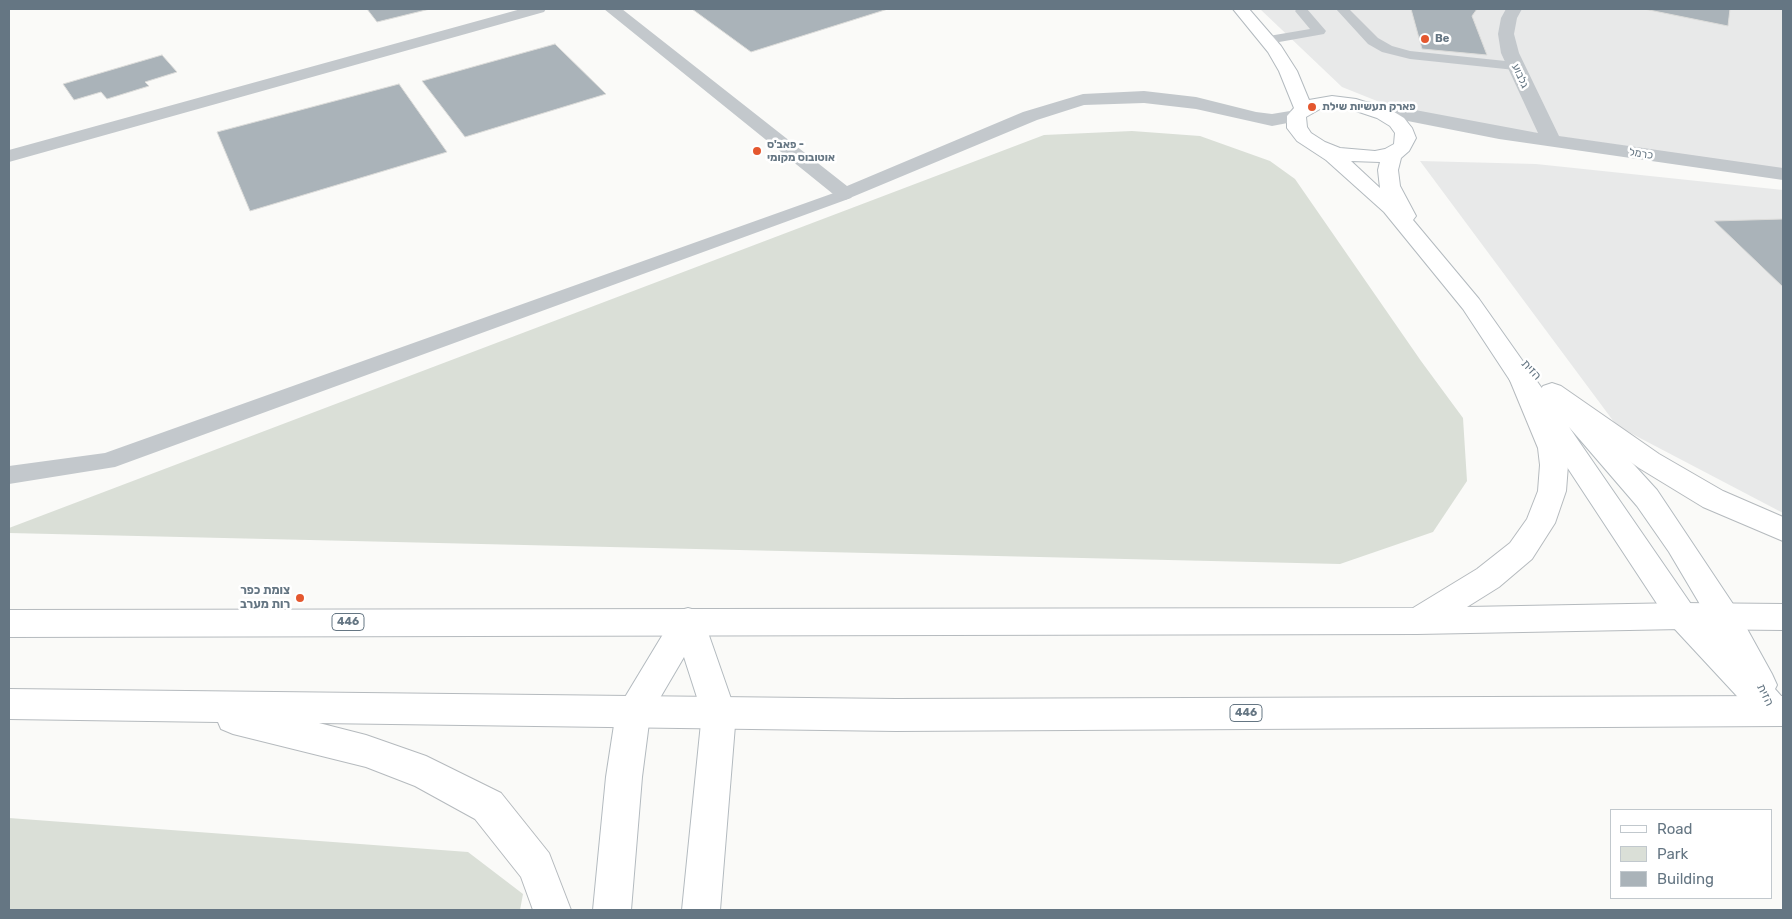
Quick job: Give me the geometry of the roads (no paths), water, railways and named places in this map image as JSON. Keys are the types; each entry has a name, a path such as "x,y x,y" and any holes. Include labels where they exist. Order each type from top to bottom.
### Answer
{"main road":[{"path":"1241,9 1272,45 1314,83 1361,106 1384,114 1397,122 1404,132 1401,146 1391,154 1375,157 1356,156 1311,142 1296,128 1300,112 1288,71 1272,45"},
{"path":"1300,112 1316,104 1332,102 1361,106"},
{"name":"הזית","path":"1311,142 1333,156 1419,239"},
{"name":"הזית","path":"1401,146 1391,158 1390,186 1398,206 1419,239 1471,304 1597,440 1647,498 1679,544 1724,616 1778,711"},
{"name":"הזית","path":"1471,304 1682,616 1778,711"},
{"path":"1417,621 1488,578 1521,551 1540,523 1552,491 1554,465 1552,448 1522,378"},
{"path":"1552,392 1649,461 1713,500 1783,530"},
{"name":"446","path":"9,624 688,621 1417,621 1682,616 1783,617"},
{"path":"612,910 624,777 634,712 688,621"},
{"path":"688,621 719,713 701,910"},
{"name":"446","path":"9,704 719,713 1778,711"},
{"path":"191,707 366,752 426,773 488,806 536,866 552,910"}],"street":[{"path":"9,156 538,9"},
{"path":"612,9 845,194 1030,116 1083,100 1112,97 1163,98 1272,120 1300,112"},
{"name":"גלבוע","path":"1514,9 1509,18 1506,34 1510,53 1551,140"},
{"name":"כרמל","path":"1361,106 1499,133"},
{"path":"1238,114 1283,128 1311,142"},
{"name":"כרמל","path":"1401,146 1417,136 1450,129 1551,140 1783,174"}],"lane":[{"path":"1342,9 1373,40 1387,49 1410,55 1515,66"},
{"path":"1272,45 1319,31 1302,11"},
{"path":"9,475 107,461 845,194"}],"place":[{"name":"Be","path":"1425,39"},
{"name":"פארק תעשיות שילת","path":"1312,107"},
{"name":"פאב'ס - אוטובוס מקומי","path":"757,151"},
{"name":"צומת כפר רות מערב","path":"300,598"}]}
